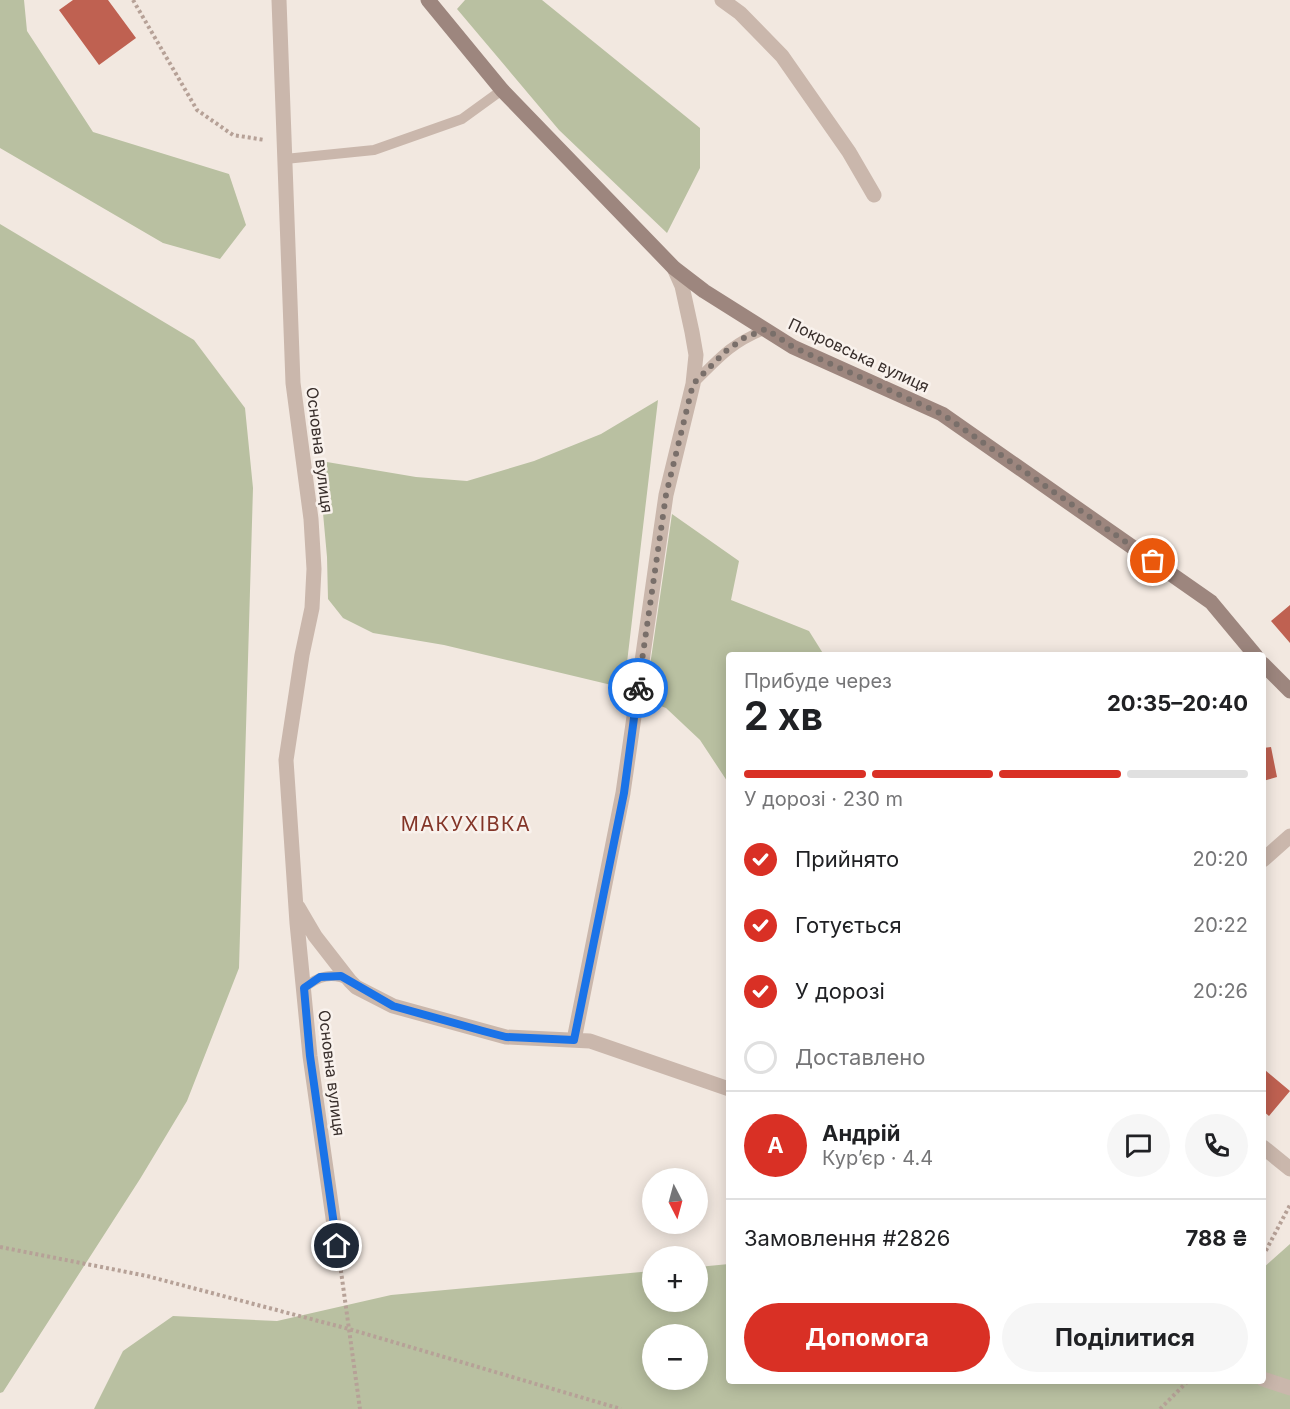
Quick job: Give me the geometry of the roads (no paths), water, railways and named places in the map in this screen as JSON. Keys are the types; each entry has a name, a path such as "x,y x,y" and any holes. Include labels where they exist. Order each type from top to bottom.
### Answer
{"street":[{"name":"Основна вулиця","path":"279,0 293,383 311,519 314,569 312,608 302,655 286,760 310,1056 337,1246"},
{"name":"Покровська вулиця","path":"428,0 502,90 674,268 704,291 793,347 942,414 1211,602 1253,652"},
{"path":"722,0 740,12 782,56 849,152 874,195"},
{"path":"574,1040 624,793 666,495 693,384 696,356 682,286 674,268"},
{"path":"1266,667 1290,692"},
{"path":"1266,857 1290,836"},
{"name":"Основна вулиця","path":"296,903 315,936 350,981 356,987 393,1006 506,1037 590,1041 726,1088"},
{"path":"1266,1149 1290,1169"},
{"path":"1266,1380 1290,1388"}],"lane":[{"path":"285,151 374,150 462,119 502,90"},
{"path":"693,384 726,351 744,338 766,329"},
{"path":"304,988 320,977 330,975 341,976 350,981"}],"district":[{"name":"МАКУХІВКА","path":"466,824"}]}
